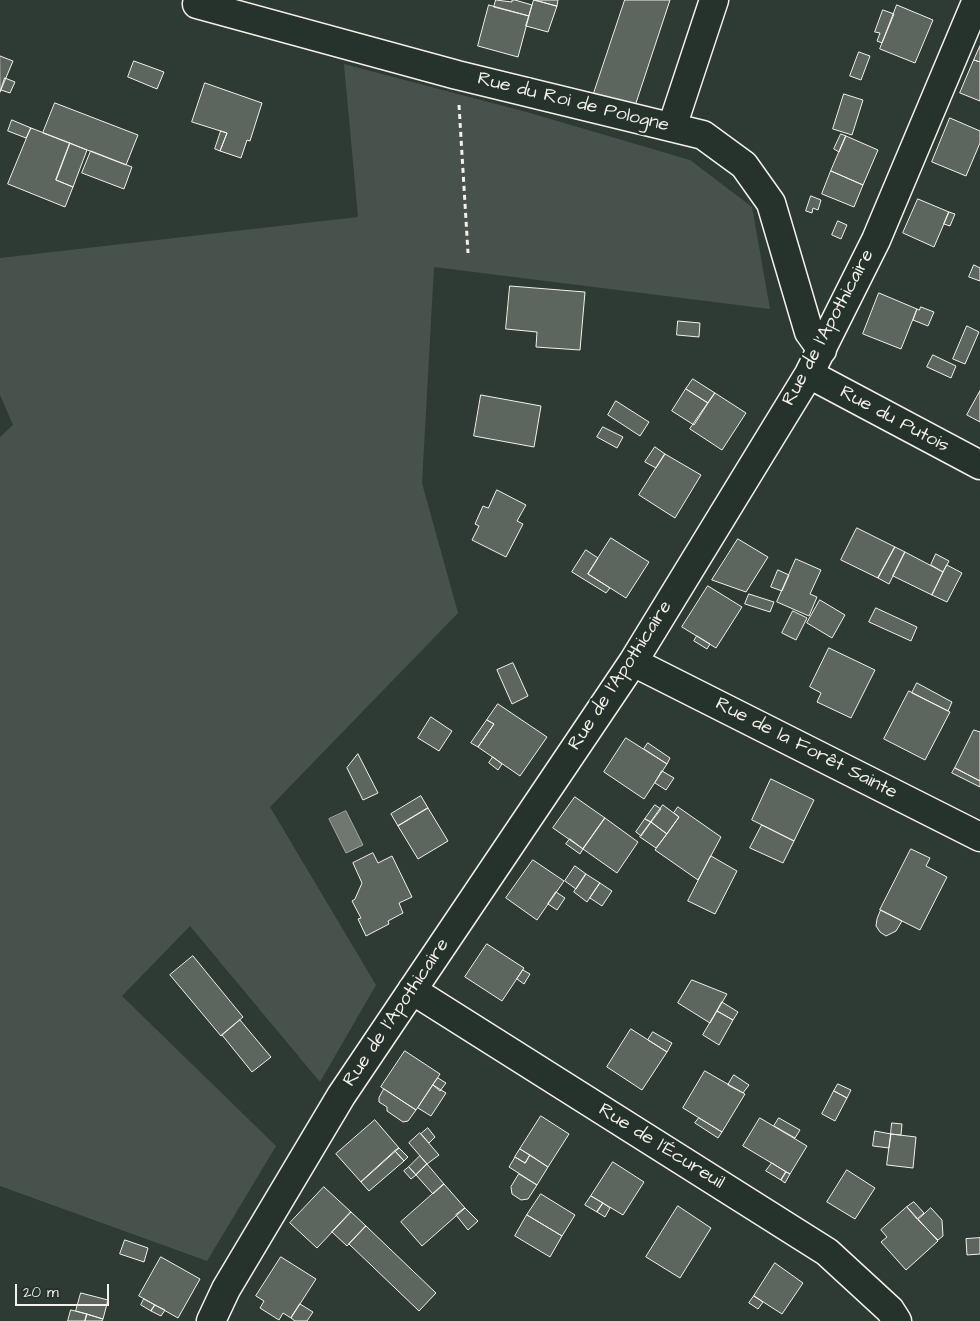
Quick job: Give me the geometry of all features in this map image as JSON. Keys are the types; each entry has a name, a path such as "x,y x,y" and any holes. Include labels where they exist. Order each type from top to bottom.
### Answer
{"street":[{"path":"672,127 714,0"},
{"name":"Rue de l'Apothicaire","path":"211,1321 226,1289 341,1096 633,662 809,374 876,240 977,0"},
{"name":"Rue du Roi de Pologne","path":"197,4 457,75 704,135 744,165 771,203 809,332 822,350"},
{"name":"Rue du Putois","path":"809,374 980,465"},
{"name":"Rue de la Forêt Sainte","path":"633,662 980,837"},
{"name":"Rue de l'Écureuil","path":"412,990 827,1252 890,1310 897,1321"}],"path":[{"path":"457,75 468,253"}],"shaded area":[{"path":"344,64 530,113 690,160 752,207 770,309 434,267 422,483 458,613 270,807 376,985 320,1082 190,926 122,996 276,1146 207,1261 0,1186 0,437 13,425 0,395 0,258 358,217"},
{"path":"346,811 363,845 346,853 329,819"}],"building":[{"path":"496,0 512,2 512,0 515,0 532,5 529,16 494,7"},
{"path":"534,0 557,6 548,32 526,26"},
{"path":"535,0 558,0 557,6"},
{"path":"625,0 670,0 634,109 593,96"},
{"path":"489,5 529,16 518,57 478,46"},
{"path":"897,5 933,20 915,63 880,49"},
{"path":"883,10 894,14 882,43 877,41 880,33 875,32"},
{"path":"980,46 980,62 974,60"},
{"path":"859,52 870,56 861,80 850,76"},
{"path":"0,56 13,61 0,92"},
{"path":"974,60 980,62 980,101 960,93"},
{"path":"134,61 164,72 157,89 128,77"},
{"path":"5,78 15,82 10,93 1,90"},
{"path":"205,83 262,103 250,141 247,140 241,158 220,151 227,133 192,122"},
{"path":"844,94 863,100 852,135 833,129"},
{"path":"55,103 138,135 126,165 43,133"},
{"path":"950,118 980,131 980,143 966,176 932,162"},
{"path":"12,120 31,128 26,138 8,131"},
{"path":"31,128 70,143 56,180 73,187 65,207 8,184"},
{"path":"221,131 227,133 220,151 215,149"},
{"path":"841,134 846,136 839,152 834,149"},
{"path":"846,136 878,150 863,185 831,171"},
{"path":"70,143 87,150 73,187 56,180"},
{"path":"91,151 132,167 124,189 82,173"},
{"path":"831,171 863,185 854,207 822,194"},
{"path":"811,196 821,200 818,210 813,208 812,213 806,211"},
{"path":"918,199 949,212 934,247 903,233"},
{"path":"949,212 955,214 950,226 944,224"},
{"path":"838,221 847,225 841,239 832,235"},
{"path":"974,265 980,268 980,281 969,277"},
{"path":"510,286 585,292 580,350 536,347 537,332 506,329"},
{"path":"879,293 917,309 901,349 863,334"},
{"path":"921,307 934,312 928,326 913,320 917,309 919,310"},
{"path":"678,321 700,323 699,337 677,335"},
{"path":"967,326 979,332 965,364 953,359"},
{"path":"933,355 956,366 951,378 927,367"},
{"path":"693,379 715,393 708,403 686,389"},
{"path":"686,389 708,403 694,425 672,411"},
{"path":"980,391 980,422 967,415"},
{"path":"715,393 746,413 722,450 690,429"},
{"path":"481,395 541,406 534,447 474,436"},
{"path":"616,401 649,422 640,436 608,415"},
{"path":"603,427 623,437 617,448 597,437"},
{"path":"655,447 665,454 656,468 645,462"},
{"path":"665,454 701,475 675,518 639,495"},
{"path":"497,490 526,505 517,521 523,524 506,557 472,540 479,526 475,524 483,506 488,508"},
{"path":"857,528 895,547 878,578 841,560"},
{"path":"611,538 649,562 626,598 588,574"},
{"path":"738,539 768,557 746,592 712,580"},
{"path":"895,547 905,552 889,584 878,578"},
{"path":"586,550 598,558 588,574 610,588 606,593 572,572"},
{"path":"905,552 943,572 932,595 893,576"},
{"path":"936,554 949,561 943,572 931,565"},
{"path":"796,559 821,570 810,594 817,597 809,616 777,602"},
{"path":"947,565 962,573 947,602 932,595"},
{"path":"778,570 789,575 782,591 771,587"},
{"path":"708,586 742,607 716,648 682,627"},
{"path":"749,594 774,602 770,612 745,604"},
{"path":"820,600 845,615 832,638 807,623"},
{"path":"876,608 917,627 911,641 869,622"},
{"path":"793,611 807,618 796,640 782,633"},
{"path":"697,636 710,644 707,649 694,641"},
{"path":"829,648 875,670 851,718 817,702 821,693 810,687"},
{"path":"513,663 528,696 512,704 497,670"},
{"path":"917,683 952,702 948,711 912,693"},
{"path":"909,691 950,712 925,760 884,739"},
{"path":"498,704 547,737 520,776 478,747 494,724 487,720"},
{"path":"431,717 452,731 439,751 418,738"},
{"path":"487,720 494,724 478,747 471,743"},
{"path":"974,730 980,732 980,781 955,768"},
{"path":"626,738 667,764 644,799 604,772"},
{"path":"648,743 670,758 667,764 644,749"},
{"path":"358,754 378,793 363,800 347,768"},
{"path":"493,757 502,764 498,770 489,763"},
{"path":"955,768 980,781 980,787 952,773"},
{"path":"662,771 674,778 666,790 655,783"},
{"path":"771,779 814,800 794,841 752,820"},
{"path":"421,796 428,808 398,826 391,814"},
{"path":"575,797 605,818 583,849 553,828"},
{"path":"655,805 661,809 651,822 645,819"},
{"path":"663,805 679,817 667,834 651,822"},
{"path":"678,807 721,837 698,880 655,850 679,817 674,813"},
{"path":"428,808 448,841 418,859 398,826"},
{"path":"605,818 638,842 617,873 583,849"},
{"path":"645,819 651,822 641,836 636,832"},
{"path":"651,822 667,834 656,848 640,837"},
{"path":"762,825 794,841 783,863 750,848"},
{"path":"570,839 583,849 580,854 566,844"},
{"path":"911,849 930,858 926,866 947,877 920,930 880,910"},
{"path":"373,853 378,863 392,856 412,897 399,903 403,913 388,921 389,924 366,936 358,919 361,918 352,901 355,899 362,883 353,863"},
{"path":"711,856 737,871 715,914 688,901"},
{"path":"533,860 564,881 537,920 506,898"},
{"path":"575,866 586,874 576,889 565,881"},
{"path":"586,874 600,883 587,902 574,892"},
{"path":"600,883 612,891 602,906 590,898"},
{"path":"556,892 565,898 557,910 548,904"},
{"path":"881,910 902,921 896,931 886,936 876,926"},
{"path":"487,944 524,968 502,1001 465,977"},
{"path":"193,956 243,1017 221,1036 170,975"},
{"path":"523,970 530,974 524,984 517,979"},
{"path":"692,980 727,994 710,1023 678,1003"},
{"path":"722,1002 738,1012 733,1020 717,1011"},
{"path":"717,1011 733,1020 719,1045 703,1035"},
{"path":"240,1020 271,1057 252,1072 222,1035"},
{"path":"631,1029 667,1052 642,1090 607,1067"},
{"path":"653,1032 672,1043 667,1052 648,1040"},
{"path":"405,1051 440,1074 416,1110 381,1087"},
{"path":"705,1071 745,1094 722,1132 683,1108"},
{"path":"734,1075 749,1085 743,1093 728,1085"},
{"path":"438,1078 446,1083 440,1091 433,1085"},
{"path":"838,1084 851,1090 847,1098 834,1091"},
{"path":"433,1085 446,1093 431,1116 418,1108"},
{"path":"384,1089 416,1110 408,1121 403,1122 387,1111 387,1107 379,1102"},
{"path":"834,1091 847,1098 835,1121 822,1114"},
{"path":"541,1116 569,1134 548,1167 520,1149"},
{"path":"699,1118 722,1132 718,1138 695,1123"},
{"path":"760,1118 807,1146 790,1174 743,1146"},
{"path":"779,1118 800,1130 795,1138 774,1126"},
{"path":"375,1120 399,1148 361,1182 336,1154"},
{"path":"892,1123 902,1124 901,1135 891,1134"},
{"path":"428,1128 435,1137 429,1143 421,1134"},
{"path":"875,1131 891,1134 889,1148 873,1146"},
{"path":"420,1133 439,1155 427,1164 409,1143"},
{"path":"891,1134 916,1137 913,1168 887,1165"},
{"path":"399,1148 408,1157 404,1161 395,1151"},
{"path":"520,1149 530,1155 525,1163 515,1157"},
{"path":"395,1151 404,1161 369,1191 361,1182"},
{"path":"530,1155 548,1167 537,1185 509,1167 515,1157 525,1163"},
{"path":"420,1156 427,1164 416,1175 409,1167"},
{"path":"613,1162 644,1182 623,1215 591,1196"},
{"path":"772,1163 786,1172 781,1180 766,1171"},
{"path":"427,1164 444,1184 433,1194 416,1175"},
{"path":"409,1167 416,1175 411,1179 404,1171"},
{"path":"847,1170 875,1188 855,1219 827,1202"},
{"path":"786,1172 790,1174 785,1183 781,1180"},
{"path":"519,1174 537,1185 528,1199 521,1200 512,1194 511,1187"},
{"path":"444,1184 465,1208 422,1246 401,1222"},
{"path":"324,1187 351,1212 317,1248 290,1223"},
{"path":"541,1194 575,1215 562,1236 527,1215"},
{"path":"591,1196 603,1203 597,1212 585,1205"},
{"path":"914,1202 924,1213 917,1219 907,1207"},
{"path":"603,1203 610,1208 605,1217 597,1212"},
{"path":"678,1206 711,1228 680,1278 646,1257"},
{"path":"907,1207 938,1241 906,1270 881,1242 887,1237 881,1230"},
{"path":"465,1208 478,1221 468,1230 456,1215"},
{"path":"931,1208 942,1220 943,1236 938,1240 918,1220"},
{"path":"351,1212 366,1226 347,1246 332,1232"},
{"path":"527,1215 562,1236 550,1257 515,1236"},
{"path":"366,1226 436,1293 419,1311 349,1244"},
{"path":"980,1238 980,1254 967,1255 966,1239"},
{"path":"125,1240 148,1248 144,1262 120,1254"},
{"path":"161,1257 200,1279 178,1318 139,1296"},
{"path":"281,1257 316,1279 291,1318 283,1313 279,1320 260,1308 264,1301 256,1296"},
{"path":"775,1263 803,1283 782,1314 754,1296"},
{"path":"81,1293 108,1300 103,1319 76,1311"},
{"path":"754,1296 763,1302 758,1309 749,1303"},
{"path":"144,1299 155,1305 151,1311 141,1305"},
{"path":"300,1304 313,1312 307,1321 295,1321 291,1318"},
{"path":"155,1305 165,1310 161,1316 151,1311"},
{"path":"71,1310 87,1314 85,1321 68,1321"},
{"path":"87,1314 103,1319 102,1321 85,1321"}]}
